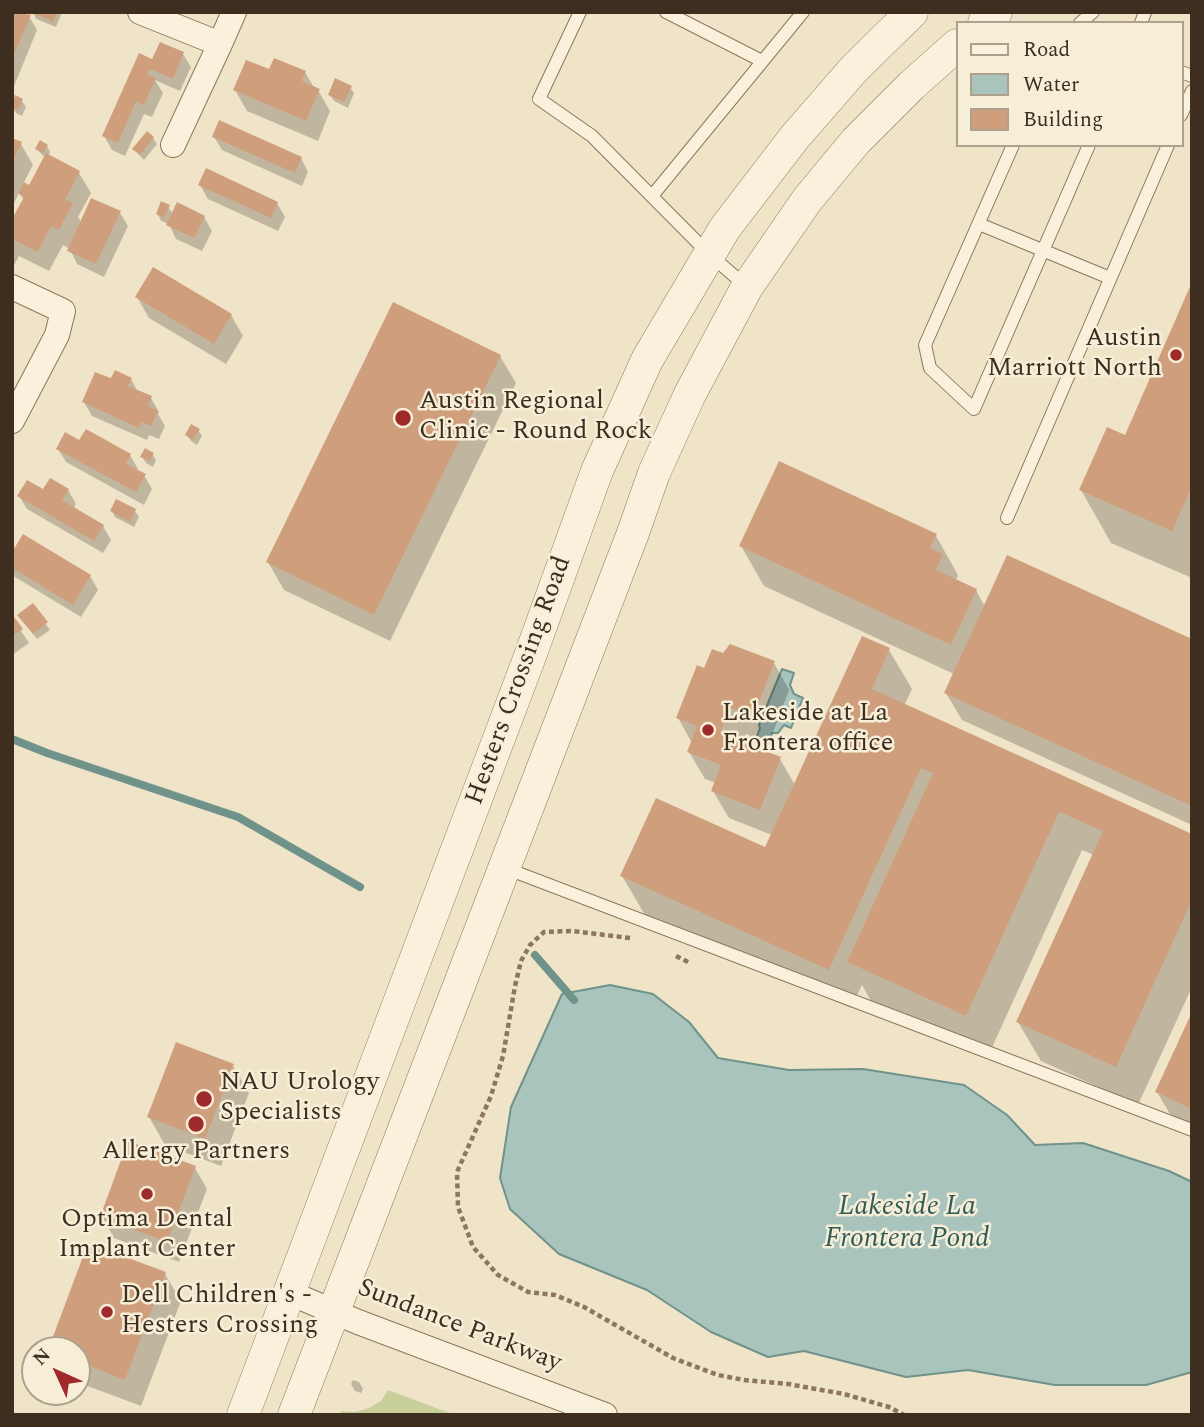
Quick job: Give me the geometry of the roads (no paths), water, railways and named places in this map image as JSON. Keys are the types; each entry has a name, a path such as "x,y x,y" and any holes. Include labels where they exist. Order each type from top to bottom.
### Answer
{"street":[{"path":"140,12 220,44"},
{"path":"173,145 234,12"},
{"name":"Hesters Crossing Road","path":"243,1415 505,725 597,471 647,360 725,228 794,138 854,69 912,12"},
{"name":"Hesters Crossing Road","path":"294,1415 332,1309 629,545 654,474 690,394 747,287 807,200 856,141 956,46"},
{"path":"12,287 63,311 57,335 12,421"},
{"name":"Sundance Parkway","path":"290,1293 358,1322 605,1415"}],"lane":[{"path":"580,12 539,99 592,136 709,254 747,287"},
{"path":"666,12 762,61"},
{"path":"652,196 803,12"},
{"path":"1183,111 1192,91"},
{"path":"1012,147 925,345 930,368 974,408 1088,147"},
{"path":"1007,518 1167,147"},
{"path":"979,223 1110,278"},
{"path":"503,867 1192,1130"}],"water":[{"path":"782,669 794,673 790,685 794,694 803,698 791,728 784,725 778,733 772,733 769,744 756,739"},
{"name":"Lakeside La Frontera Pond","path":"610,985 653,994 689,1022 718,1058 789,1070 863,1069 964,1085 1007,1115 1035,1145 1083,1143 1169,1171 1192,1182 1192,1372 1146,1385 1055,1385 968,1370 906,1377 804,1351 768,1357 711,1332 647,1290 559,1254 510,1209 500,1178 511,1107 562,994"}],"waterway":[{"path":"12,739 238,817 360,887"},
{"path":"535,955 574,1000"}],"place":[{"name":"Austin Marriott North","path":"1176,355"},
{"name":"Austin Regional Clinic - Round Rock","path":"403,418"},
{"name":"Lakeside at La Frontera office","path":"708,730"},
{"name":"NAU Urology Specialists","path":"204,1099"},
{"name":"Allergy Partners","path":"196,1124"},
{"name":"Optima Dental Implant Center","path":"147,1194"},
{"name":"Dell Children's - Hesters Crossing","path":"107,1312"}]}
